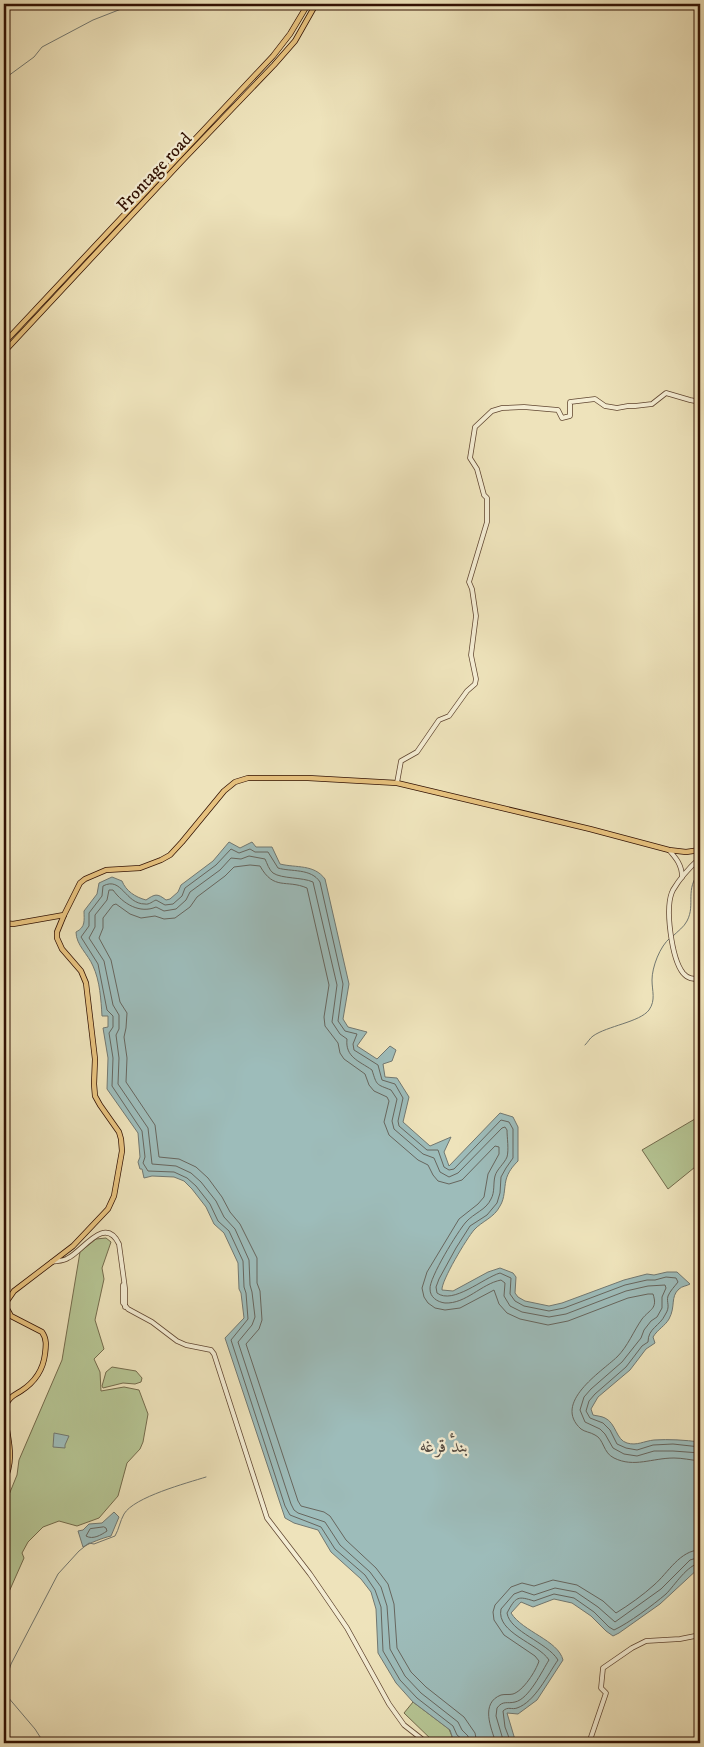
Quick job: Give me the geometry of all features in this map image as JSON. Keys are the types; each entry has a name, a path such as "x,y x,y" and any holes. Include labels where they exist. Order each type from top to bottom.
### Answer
{"main road":[{"path":"4,343 256,75 285,41 308,4"},
{"name":"Frontage road","path":"4,352 274,65 295,41 316,4"},
{"path":"304,12 310,16"},
{"path":"4,1482 10,1463 4,1421 6,1404 11,1397 28,1386 40,1374 44,1364 46,1343 42,1332 11,1316 6,1307 7,1301 14,1291 74,1246 108,1209 114,1196 122,1145 119,1132 96,1096 94,1084 95,1059 88,991 81,972 58,944 57,932 64,915 76,888 85,879 106,870 148,866 170,855 224,791 241,780 256,777 397,783 669,850 686,852 700,850"},
{"path":"4,923 13,924 64,915"}],"street":[{"path":"397,783 401,761 417,752 439,720 449,716 467,691 475,684 476,679 471,655 476,616 472,589 469,582 488,513 487,498 484,495 477,469 470,458 475,426 492,411 502,408 524,407 558,410 562,418 570,416 570,402 596,399 605,406 617,408 646,406 657,401 666,393 700,402"},
{"path":"669,850 677,859 682,869 682,877 679,884"},
{"path":"700,858 689,867 679,884 672,891 669,908 669,930 678,965 691,980 700,979"},
{"path":"52,1262 69,1258 92,1237 100,1234 109,1234 116,1237 119,1244 123,1285 122,1296 125,1307 152,1322 186,1346 211,1350 214,1354 267,1518 310,1574 347,1628 389,1704 404,1725 427,1743"},
{"path":"589,1743 606,1692 602,1688 603,1668 632,1648 646,1641 680,1639 700,1634"}],"green space":[{"path":"700,1116 700,1163 668,1189 642,1150"},
{"path":"106,1238 111,1242 102,1268 104,1279 95,1320 104,1349 94,1359 100,1372 101,1391 124,1387 139,1390 148,1414 143,1442 140,1449 127,1463 118,1496 99,1518 77,1526 59,1521 43,1527 28,1542 22,1553 24,1558 4,1603 4,1507 17,1475 19,1460 62,1360 80,1252 96,1239"},
{"path":"112,1367 136,1371 142,1378 141,1382 135,1384 123,1383 103,1388 106,1372"},
{"path":"413,1702 449,1729 453,1739 461,1743 435,1743 404,1713"}],"water":[{"name":"بندٔ قرغه","path":"229,842 240,848 252,842 256,847 272,847 280,864 304,867 316,871 325,879 349,984 343,1019 348,1027 367,1032 357,1046 377,1059 390,1046 396,1050 392,1061 383,1064 385,1077 397,1078 409,1097 403,1122 430,1146 451,1137 444,1152 449,1166 500,1113 513,1117 518,1127 518,1161 507,1177 502,1203 495,1214 477,1227 471,1235 450,1269 442,1290 453,1291 488,1272 500,1268 513,1273 516,1277 515,1293 518,1297 525,1301 549,1306 647,1274 677,1272 690,1284 676,1292 669,1319 653,1337 655,1343 646,1349 630,1370 598,1397 591,1409 593,1415 609,1420 620,1439 627,1443 634,1444 654,1440 700,1442 700,1567 660,1604 613,1636 591,1616 572,1603 554,1599 533,1607 521,1602 511,1613 516,1620 548,1641 560,1653 563,1660 537,1700 518,1714 507,1713 516,1743 462,1743 453,1739 450,1730 413,1702 396,1683 378,1653 376,1609 371,1592 361,1579 331,1552 318,1530 294,1523 285,1518 225,1338 244,1318 239,1289 238,1263 224,1233 214,1224 206,1207 184,1181 174,1177 152,1176 144,1178 138,1162 140,1157 138,1133 107,1089 108,1058 103,1028 108,1027 108,1016 102,1016 97,978 91,962 80,945 76,932 84,923 84,911 97,894 99,883 112,877 122,881 128,891 142,899 146,900 156,895 166,900 170,899 178,892 181,885 213,861"},
{"path":"54,1433 69,1436 65,1448 53,1447"},
{"path":"114,1512 119,1517 111,1536 83,1547 78,1531 83,1530 89,1524 102,1523"}],"waterway":[{"path":"4,79 34,57 42,47 93,20 134,4"},
{"path":"673,936 687,921 691,909 692,884 700,871"},
{"path":"585,1045 592,1037 599,1033 638,1018 649,1010 653,999 652,975 655,963 660,951 670,938"},
{"path":"44,1743 35,1729 7,1696 5,1683 11,1664 58,1574 89,1543 94,1544 115,1536 124,1514 138,1502 162,1491 206,1477"}]}
